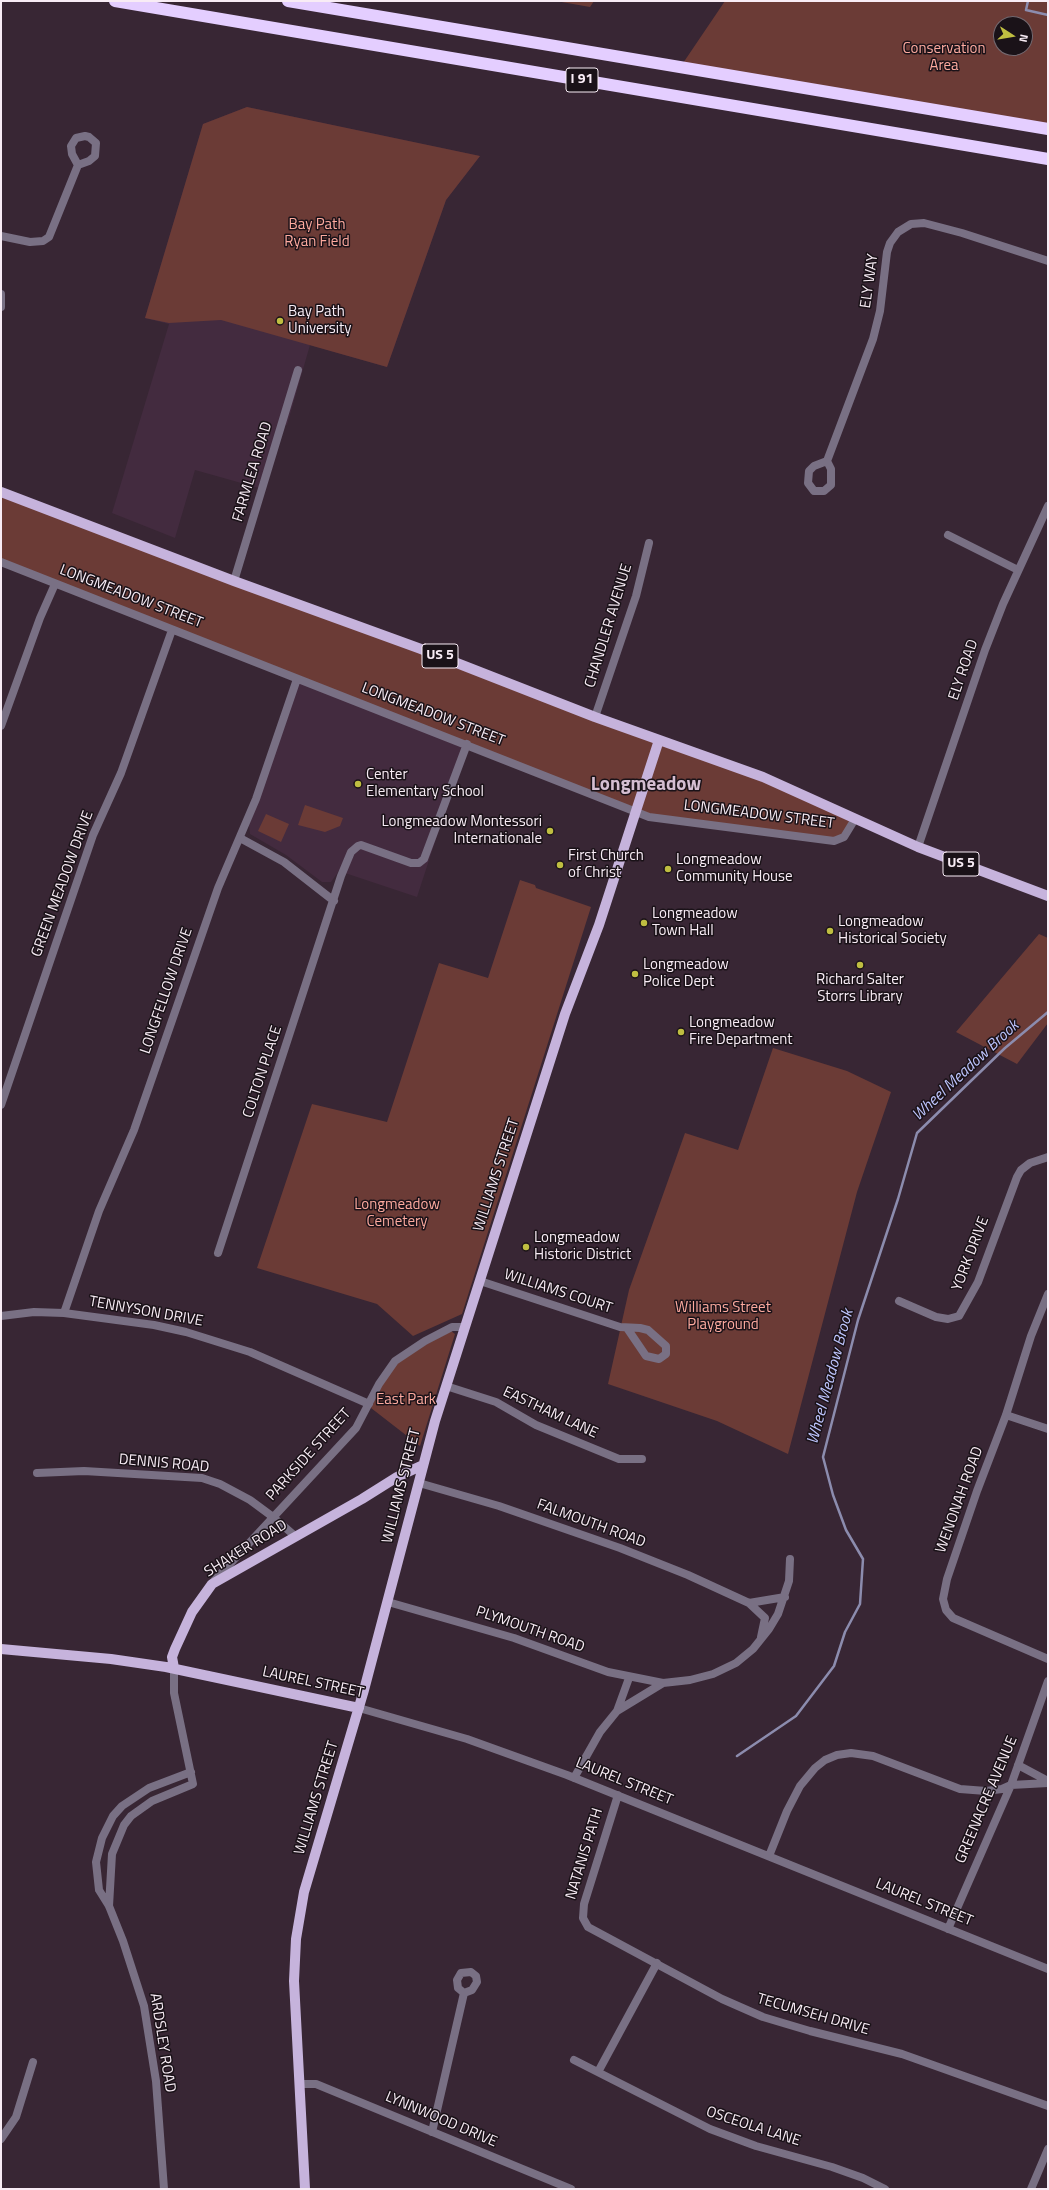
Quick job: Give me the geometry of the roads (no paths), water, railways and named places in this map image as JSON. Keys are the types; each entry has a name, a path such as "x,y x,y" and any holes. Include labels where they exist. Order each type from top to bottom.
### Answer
{"highway":[{"name":"I 91","path":"115,1 1048,159"},
{"name":"I 91","path":"288,1 1048,129"}],"main road":[{"name":"LONGMEADOW STREET","path":"1,492 234,581 421,649 595,717 763,777 918,847 1048,896"},
{"name":"WILLIAMS STREET","path":"305,2189 294,1981 298,1924 311,1870 359,1708 423,1465 446,1386 565,1014 594,939 659,740"},
{"name":"SHAKER ROAD","path":"174,1668 172,1657 175,1649 192,1612 212,1584 397,1477 423,1465"},
{"path":"1,1649 111,1659 174,1668"},
{"name":"LAUREL STREET","path":"174,1668 359,1708"}],"street":[{"path":"1,236 30,242 43,240 49,237 78,165"},
{"name":"ELY WAY","path":"827,461 873,339 880,311 887,252 890,243 898,232 911,224 924,223 1048,261"},
{"path":"1,294 1,307"},
{"name":"FARMLEA ROAD","path":"234,581 298,370"},
{"name":"ELY ROAD","path":"918,847 985,650 1018,570 1048,506"},
{"path":"948,535 1018,570"},
{"name":"CHANDLER AVENUE","path":"595,717 636,596 649,543"},
{"name":"LONGMEADOW STREET","path":"1,562 297,679 467,744 649,817 834,841 844,837 855,819"},
{"path":"1,726 37,625 55,584"},
{"name":"GREEN MEADOW DRIVE","path":"1,1105 93,835 121,773 172,630"},
{"name":"LONGFELLOW DRIVE","path":"64,1313 100,1211 134,1130 218,888 240,838 269,763 297,679"},
{"name":"COLTON PLACE","path":"218,1253 349,857 359,845 369,847 403,862 414,864 421,862 428,854 467,744"},
{"path":"240,838 284,862 334,901"},
{"name":"YORK DRIVE","path":"898,1301 936,1317 948,1319 959,1316 978,1282 1017,1176 1021,1170 1030,1163 1048,1157"},
{"name":"WILLIAMS COURT","path":"480,1280 620,1327 648,1330 666,1346 668,1349 666,1354 659,1359 646,1356 628,1328"},
{"name":"WENONAH ROAD","path":"1048,1294 1031,1336 1006,1415 951,1565 945,1586 944,1605 948,1613 960,1621 1048,1659"},
{"name":"TENNYSON DRIVE","path":"1,1316 34,1312 64,1313 154,1325 215,1340 250,1352 369,1404"},
{"name":"PARKSIDE STREET","path":"212,1584 360,1423 388,1370 399,1357 452,1327 464,1328"},
{"name":"EASTHAM LANE","path":"446,1386 496,1402 536,1425 619,1459 642,1459"},
{"path":"1006,1415 1048,1430"},
{"name":"DENNIS ROAD","path":"37,1474 84,1471 202,1478 232,1490 273,1517 295,1536"},
{"name":"FALMOUTH ROAD","path":"419,1483 499,1506 620,1548 688,1575 749,1603 765,1618 764,1631 757,1644"},
{"path":"617,1711 663,1683 690,1680 721,1671 740,1660 757,1644 774,1621 785,1597 790,1577 790,1559"},
{"path":"749,1603 785,1597"},
{"name":"PLYMOUTH ROAD","path":"388,1602 501,1634 608,1672 629,1678 663,1683"},
{"path":"174,1668 174,1693 191,1772"},
{"path":"574,1778 600,1732 617,1711 629,1678"},
{"name":"GREENACRE AVENUE","path":"948,1929 1011,1785 1048,1681"},
{"name":"LAUREL STREET","path":"359,1708 467,1739 574,1778 1048,1969"},
{"path":"769,1856 787,1811 800,1786 815,1768 825,1760 837,1755 851,1753 873,1756 960,1789 986,1791 1011,1785 1048,1782"},
{"path":"1018,1765 1048,1782"},
{"name":"ARDSLEY ROAD","path":"109,1906 112,1854 124,1825 131,1816 152,1801 193,1784 191,1772 162,1782 138,1794 122,1806 113,1816 98,1847 96,1862 99,1890 109,1906 133,1968 144,2006 156,2082 164,2189"},
{"name":"NATANIS PATH","path":"584,1922 582,1915 584,1904 618,1795"},
{"name":"TECUMSEH DRIVE","path":"584,1922 588,1927 606,1938 658,1963 722,1999 763,2017 915,2058 1048,2106"},
{"path":"598,2072 658,1963"},
{"path":"432,2132 464,1993"},
{"name":"OSCEOLA LANE","path":"574,2060 710,2129 756,2146 832,2166 863,2178 885,2189"},
{"path":"1,2140 18,2113 33,2062"},
{"name":"LYNNWOOD DRIVE","path":"299,2084 316,2084 571,2189"},
{"path":"1031,2189 1048,2149"}],"waterway":[{"name":"Wheel Meadow Brook","path":"1028,1 1026,10 1048,15"},
{"name":"Wheel Meadow Brook","path":"737,1756 796,1716 834,1666 845,1632 860,1604 863,1559 846,1530 833,1495 823,1457 858,1320 898,1199 917,1133 1005,1048 1048,1012"}],"place":[{"name":"Bay Path University","path":"280,321"},
{"name":"Center Elementary School","path":"358,784"},
{"name":"Longmeadow Montessori Internationale","path":"550,831"},
{"name":"First Church of Christ","path":"560,865"},
{"name":"Longmeadow Community House","path":"668,869"},
{"name":"Longmeadow Town Hall","path":"644,923"},
{"name":"Longmeadow Historical Society","path":"830,931"},
{"name":"Richard Salter Storrs Library","path":"860,965"},
{"name":"Longmeadow Police Dept","path":"635,974"},
{"name":"Longmeadow Fire Department","path":"681,1032"},
{"name":"Longmeadow Historic District","path":"526,1247"}],"district":[{"name":"Longmeadow","path":"646,785"}],"park label":[{"name":"Conservation Area","path":"944,58"},
{"name":"Bay Path Ryan Field","path":"317,234"},
{"name":"Longmeadow Cemetery","path":"397,1214"},
{"name":"Williams Street Playground","path":"723,1316"},
{"name":"East Park","path":"406,1400"}]}
